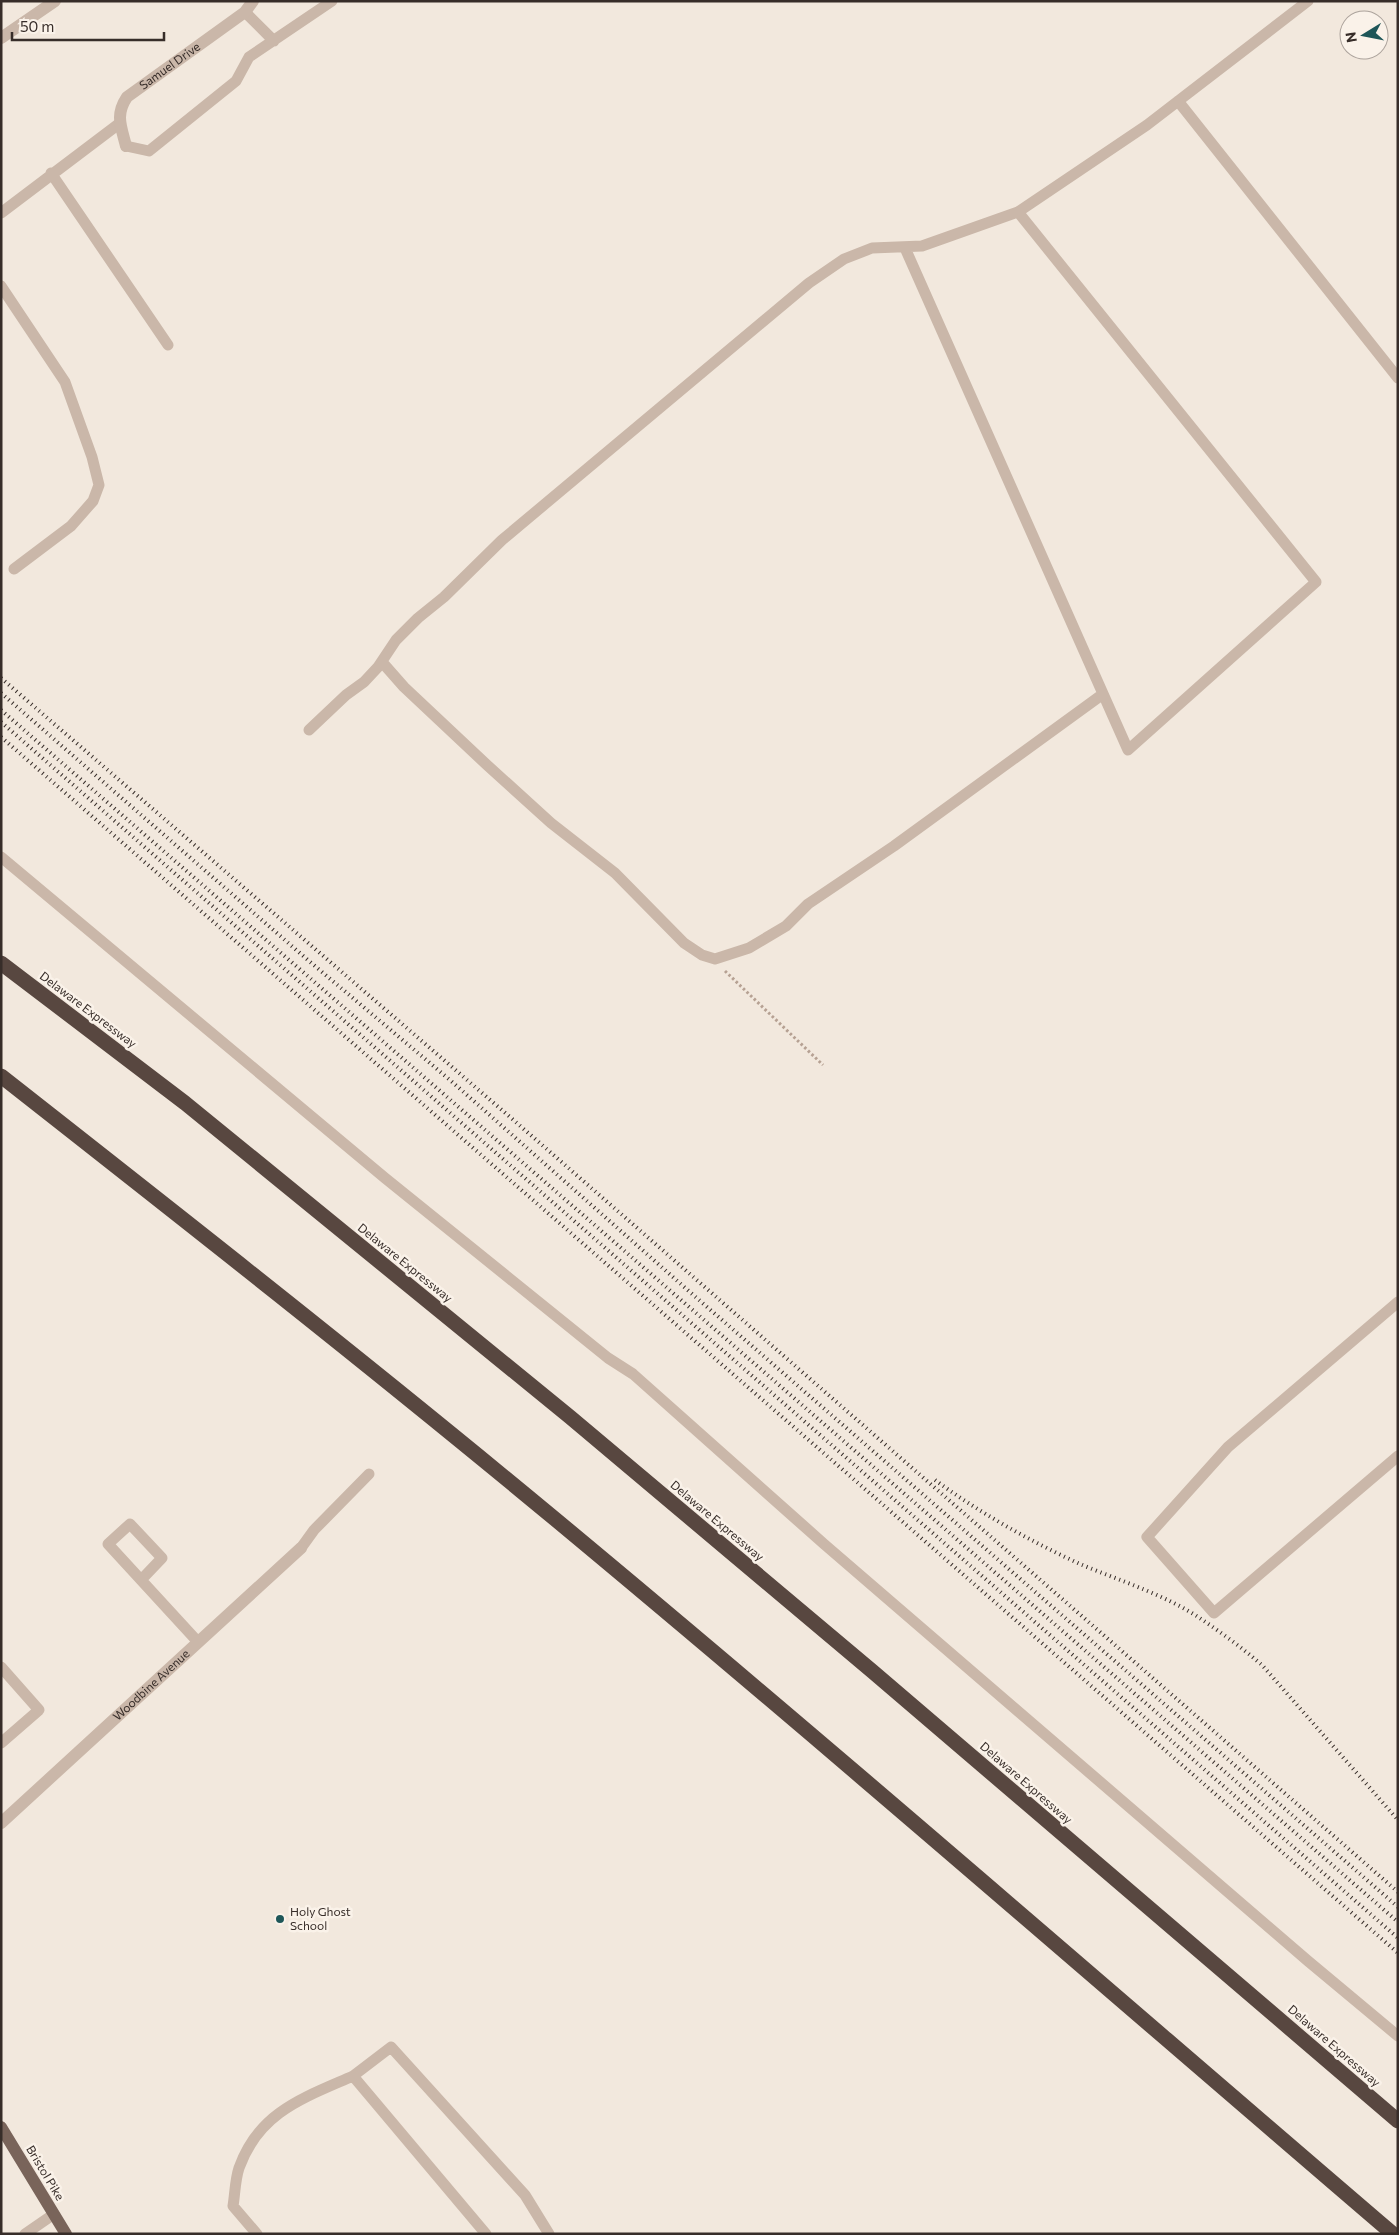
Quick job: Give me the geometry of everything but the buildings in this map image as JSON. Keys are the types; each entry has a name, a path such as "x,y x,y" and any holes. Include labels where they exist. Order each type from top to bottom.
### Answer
{"highway":[{"name":"Delaware Expressway","path":"1,963 185,1102 578,1424 872,1671 1398,2121"},
{"path":"1,1076 333,1337 555,1519 746,1679 1393,2234"}],"main road":[{"name":"Bristol Pike","path":"1,2127 5,2142 66,2234"}],"street":[{"path":"1,38 55,1"},
{"name":"Samuel Drive","path":"126,146 120,123 120,107 133,91 249,6"},
{"name":"Woodbine Avenue","path":"1,1822 301,1548"}],"lane":[{"path":"126,146 149,151 236,81 248,57 332,1"},
{"path":"309,730 346,695 364,682 382,662 396,640 418,618 444,597 502,540 809,283 844,259 872,248 922,246 1018,212 1147,125 1308,1"},
{"path":"249,6 274,41"},
{"path":"1178,101 1398,378"},
{"path":"1,213 120,123"},
{"path":"52,173 168,345"},
{"path":"905,248 1128,750 1316,582 1018,212"},
{"path":"1,286 65,382 92,458 98,485 94,501 71,526 14,569"},
{"path":"382,662 404,687 551,823 615,873 684,943 702,955 716,958 749,948 786,926 808,904 886,852 1103,694"},
{"path":"1,857 445,1228 608,1358 632,1374 762,1487 824,1544 1300,1955 1398,2036"},
{"path":"1398,1302 1228,1447 1148,1537 1214,1613 1398,1456"},
{"path":"301,1548 314,1530 369,1474"},
{"path":"141,1580 162,1558 130,1524 108,1544 141,1580 198,1642"},
{"path":"1,1667 38,1710 1,1743"},
{"path":"257,2234 233,2206 238,2169 259,2129 297,2100 353,2076 391,2047 525,2195 549,2234"},
{"path":"353,2076 486,2234"},
{"path":"25,2234 54,2214"}],"path":[{"path":"716,958 731,979 823,1065"}],"railway":[{"path":"1,678 510,1117 1398,1892"},
{"path":"1,693 309,961 450,1080 691,1293 1398,1907"},
{"path":"1,710 1398,1922"},
{"path":"1,722 1398,1938"},
{"path":"1,737 1398,1953"},
{"path":"935,1480 987,1515 1024,1536 1080,1564 1139,1587 1182,1607 1229,1639 1262,1665 1398,1820"}],"place":[{"name":"Holy Ghost School","path":"280,1919"}]}
